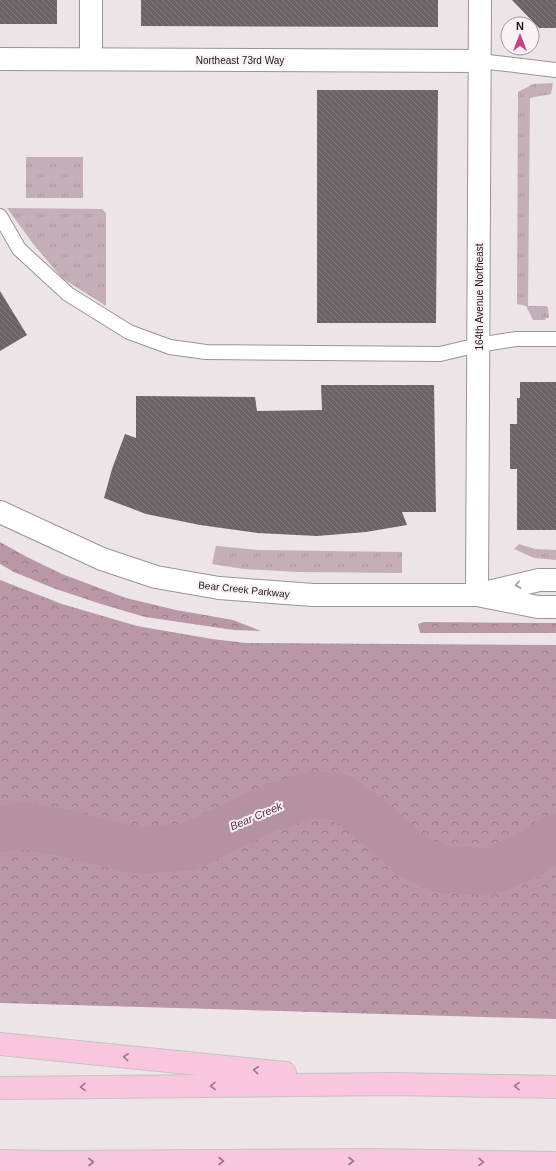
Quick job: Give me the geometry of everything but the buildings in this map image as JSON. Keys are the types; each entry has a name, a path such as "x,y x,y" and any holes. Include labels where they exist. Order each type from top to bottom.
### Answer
{"highway":[{"path":"0,1044 392,1084"},
{"path":"0,1088 392,1084 556,1087"},
{"path":"0,1161 370,1160 556,1163"},
{"path":"0,1167 52,1162"}],"street":[{"path":"91,0 91,59"},
{"name":"164th Avenue Northeast","path":"477,595 480,0"},
{"name":"Northeast 73rd Way","path":"0,59 480,60"},
{"name":"Bear Creek Parkway","path":"0,512 102,559 156,577 219,588 313,595 477,595 538,607 556,607"},
{"name":"Bear Creek Parkway","path":"477,595 539,580 556,580"}],"lane":[{"path":"480,60 556,70"},
{"path":"0,216 18,249 68,294 129,332 170,346 206,352 440,354 478,345 516,339 556,339"}],"green space":[{"path":"553,83 551,94 530,98 528,306 546,306 548,308 549,318 546,318 545,320 533,320 526,306 517,304 518,92 533,84"},
{"path":"26,157 83,157 83,198 26,198"},
{"path":"7,208 102,209 106,213 106,306 62,278 34,245"},
{"path":"0,542 62,574 126,598 176,610 233,620 261,631 234,630 145,617 53,588 14,572 0,564"},
{"path":"519,544 535,549 556,550 556,560 534,558 514,549"},
{"path":"216,546 258,550 402,552 402,573 298,572 244,569 212,564"},
{"path":"0,580 62,604 137,626 212,639 246,643 556,645 556,1019 0,1003"},
{"path":"424,622 556,623 556,633 420,633 418,624"}],"waterway":[{"name":"Bear Creek","path":"0,829 24,826 61,832 134,850 188,847 269,808 315,794 342,798 376,824 412,857 443,869 488,872 527,856 556,837"}]}
